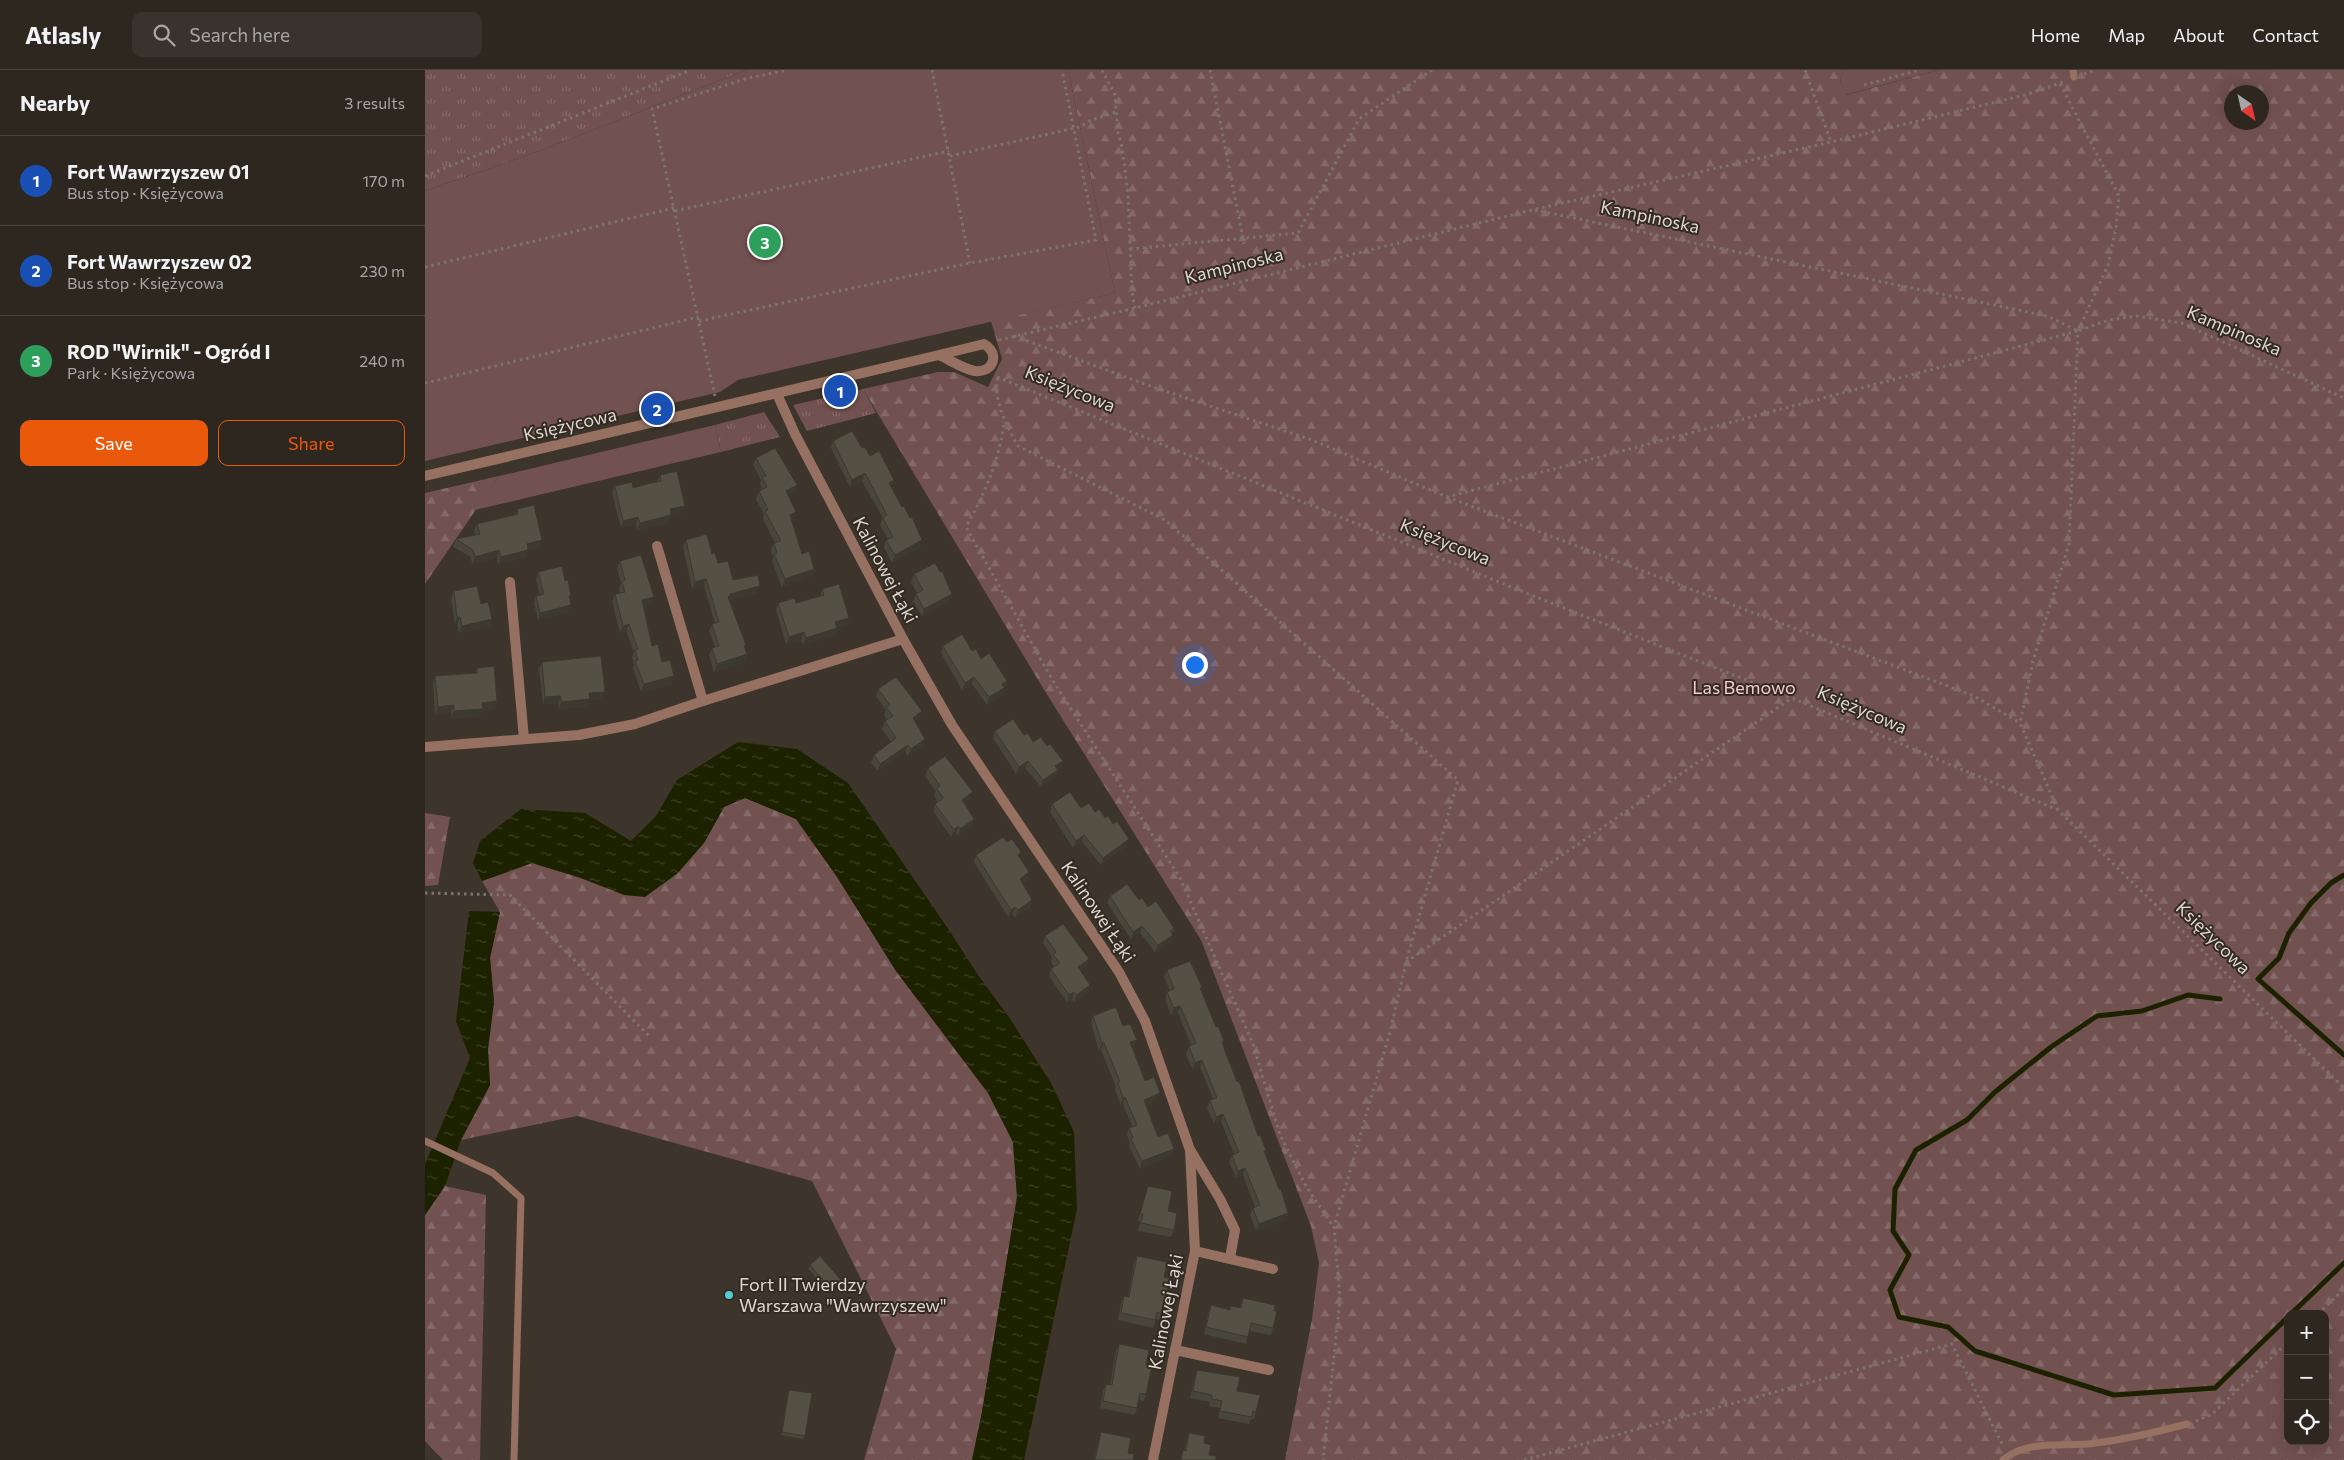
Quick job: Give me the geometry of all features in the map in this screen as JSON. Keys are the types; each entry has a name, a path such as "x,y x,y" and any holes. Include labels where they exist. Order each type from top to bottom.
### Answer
{"street":[{"path":"984,344 993,352 994,359 992,364 985,370 969,370 939,355 984,344"},
{"name":"Księżycowa","path":"425,476 939,355"},
{"name":"Kalinowej Łąki","path":"777,394 795,434 903,639 952,725 1119,972 1145,1021 1190,1150 1195,1251 1153,1460"},
{"path":"657,546 703,700"},
{"path":"510,582 524,739"},
{"path":"425,747 579,735 635,724 703,700 903,639"},
{"path":"1190,1150 1220,1198 1235,1230 1230,1258"},
{"path":"1195,1251 1273,1269"},
{"path":"1175,1350 1269,1370"}],"lane":[{"path":"425,1141 493,1173 521,1198 514,1460"},
{"path":"2005,1458 2031,1447 2094,1444 2150,1434 2187,1424"}],"path":[{"path":"425,176 691,70"},
{"path":"715,393 653,109 748,78 788,70"},
{"path":"932,70 970,263"},
{"path":"425,383 699,319 970,263 1096,240 1062,70"},
{"path":"1102,70 1115,96 1128,195 1129,249 1135,308"},
{"path":"1210,70 1245,244"},
{"path":"1129,249 1298,233 1359,119 1432,70"},
{"path":"1805,70 1831,142"},
{"path":"1864,85 1919,70"},
{"path":"1532,210 1831,142 2025,95 2060,84 2073,73 2096,70"},
{"path":"2058,810 2020,723 2033,661 2069,544 2078,331 2108,265 2116,227 2119,196 2060,84"},
{"path":"950,156 1074,129 1089,121 1116,112"},
{"path":"425,267 675,210 949,151"},
{"name":"Kampinoska","path":"984,344 1532,210 2047,316 2078,331 2109,320 2136,316 2182,323 2344,398"},
{"path":"1447,497 2078,331"},
{"path":"1014,336 1153,387 1312,440 1447,497 1973,696 2020,723"},
{"name":"Księżycowa","path":"985,370 998,378 1531,595 1792,698 2058,810 2344,1088"},
{"path":"998,378 996,384 1005,424 1018,446 1165,520 1458,780 1406,962 1391,1028 1334,1227 1340,1299 1323,1460"},
{"path":"1005,424 1001,446 988,487 966,527 1053,681 1180,878 1253,1044 1280,1135 1306,1186 1334,1227"},
{"path":"1406,962 1792,698"},
{"path":"425,894 510,895 651,1037"},
{"path":"2322,1310 2344,1289"},
{"path":"1524,1460 1953,1344 2005,1458"},
{"path":"2187,1424 2211,1415 2284,1346"}],"green space":[{"path":"425,70 746,70 542,150 425,191"},
{"path":"746,70 1068,70 1115,293 738,380 720,392 425,461 425,191 542,150"},
{"name":"Las Bemowo","path":"1068,70 1843,70 1840,82 1846,95 1938,70 2344,70 2344,1460 1285,1460 1312,1319 1319,1263 1311,1226 1201,940 1043,688 863,389 938,372 954,372 988,387 1002,359 991,321 1115,293"},
{"path":"1843,70 1938,70 1845,95 1840,82"},
{"path":"863,389 876,413 807,431 793,405"},
{"path":"764,412 780,437 721,452 715,425"},
{"path":"715,425 721,452 475,510 499,476"},
{"path":"499,476 425,584 425,493"},
{"path":"745,798 796,819 837,877 896,971 988,1093 1013,1142 1017,1197 982,1412 972,1460 864,1460 896,1349 812,1181 577,1116 461,1140 490,1085 488,1049 494,1002 490,958 500,912 482,881 532,863 578,877 704,843 724,807"},
{"path":"425,813 450,817 438,885 425,886"},
{"path":"445,1186 486,1195 480,1460 443,1460 425,1441 425,1215"}],"water":[{"path":"738,742 797,749 848,783 978,975 1011,1020 1051,1083 1074,1132 1077,1209 1024,1460 972,1460 982,1412 1017,1197 1013,1142 988,1093 896,971 837,877 796,819 745,798 724,807 704,843 678,873 645,897 624,895 578,877 532,863 482,881 473,863 480,841 521,809 585,813 631,841 656,816 677,780"},
{"path":"469,911 500,912 490,958 494,1002 488,1049 490,1085 461,1140 445,1186 425,1215 425,1164 470,1058 456,1021"}],"building":[{"path":"852,431 862,448 865,447 870,456 879,451 894,480 889,483 902,507 904,506 910,518 912,517 922,540 895,555 886,540 893,537 883,518 887,515 865,473 852,480 833,441"},
{"path":"775,448 797,485 786,491 796,512 790,515 802,554 809,551 814,569 785,579 774,554 777,553 774,543 781,541 765,511 768,510 759,491 767,487 762,477 766,476 756,458"},
{"path":"677,471 685,506 670,509 671,515 640,523 638,517 623,521 615,486 632,482 633,488 661,481 660,475"},
{"path":"534,505 542,540 527,544 528,550 501,557 499,550 475,557 473,550 456,539 480,534 477,524 518,514 517,509"},
{"path":"707,534 712,554 715,553 718,563 728,561 733,580 758,575 760,586 730,594 728,597 746,645 744,646 747,654 717,664 712,648 719,646 712,624 719,622 706,579 695,582 686,540"},
{"path":"641,555 654,597 642,600 652,646 658,644 662,662 670,660 674,676 644,684 635,661 638,660 635,650 638,649 629,624 623,626 615,594 625,592 622,582 625,580 620,561"},
{"path":"935,563 940,572 942,571 952,594 924,609 916,594 923,590 914,574"},
{"path":"562,566 565,581 568,580 571,605 540,613 536,596 544,594 538,572"},
{"path":"839,584 849,618 835,622 837,628 806,638 804,632 789,637 778,603 795,598 796,603 824,595 822,589"},
{"path":"477,586 481,604 488,602 492,619 462,626 460,617 457,617 454,591"},
{"path":"962,634 972,651 976,649 981,659 989,653 1007,681 1002,684 1004,688 989,697 974,677 965,683 943,646"},
{"path":"601,656 605,692 589,693 590,699 561,702 561,696 545,697 542,662"},
{"path":"494,666 497,701 482,703 483,709 454,711 454,705 438,707 435,676 477,673 477,668"},
{"path":"896,677 922,711 913,718 925,739 911,749 908,745 880,764 874,755 896,738 885,721 893,716 886,707 890,705 878,689"},
{"path":"1013,719 1024,735 1028,733 1033,742 1041,737 1047,746 1050,744 1063,761 1055,766 1058,770 1043,780 1028,761 1019,767 995,731"},
{"path":"945,756 973,792 962,800 974,819 960,829 958,826 954,830 935,804 943,798 937,789 940,786 928,768"},
{"path":"1070,792 1081,808 1089,803 1095,812 1099,809 1105,818 1108,816 1113,824 1117,821 1129,839 1103,858 1084,835 1076,841 1052,804"},
{"path":"1003,837 1007,842 1012,839 1021,852 1018,855 1029,872 1020,879 1032,900 1018,910 1015,907 1011,910 976,855"},
{"path":"1127,884 1139,900 1142,898 1148,907 1156,901 1174,928 1170,931 1173,935 1158,945 1142,926 1133,932 1110,896"},
{"path":"1063,924 1089,959 1078,967 1090,985 1077,995 1074,992 1069,995 1051,969 1060,963 1053,955 1056,952 1045,936"},
{"path":"1190,961 1202,987 1200,988 1216,1027 1218,1026 1224,1041 1222,1042 1225,1051 1237,1082 1239,1081 1258,1136 1260,1135 1266,1150 1264,1151 1279,1189 1281,1189 1288,1213 1259,1224 1253,1208 1260,1205 1245,1168 1238,1171 1232,1155 1239,1152 1223,1114 1216,1117 1210,1100 1217,1098 1202,1060 1195,1063 1189,1046 1196,1043 1180,1006 1174,1008 1167,992 1174,989 1167,970"},
{"path":"1116,1007 1123,1026 1130,1024 1137,1040 1130,1042 1145,1081 1154,1077 1160,1093 1144,1100 1158,1137 1168,1133 1174,1149 1142,1161 1131,1139 1133,1138 1129,1128 1137,1125 1125,1097 1123,1098 1118,1083 1120,1082 1104,1043 1102,1043 1093,1016"},
{"path":"1148,1186 1172,1191 1168,1211 1177,1213 1174,1230 1141,1223 1143,1214 1140,1214"},
{"path":"820,1256 841,1280 831,1289 810,1265"},
{"path":"1137,1256 1167,1262 1164,1277 1170,1278 1161,1313 1157,1312 1155,1320 1121,1313 1124,1296 1129,1297"},
{"path":"1243,1298 1275,1305 1274,1311 1277,1311 1273,1328 1251,1323 1248,1337 1206,1327 1211,1305 1230,1310 1231,1306 1241,1308"},
{"path":"1119,1344 1149,1350 1146,1365 1152,1366 1146,1394 1140,1393 1137,1408 1103,1401 1106,1384 1112,1385"},
{"path":"1197,1370 1240,1377 1237,1391 1260,1395 1256,1412 1253,1411 1252,1417 1220,1411 1222,1401 1212,1399 1212,1395 1193,1391"},
{"path":"789,1390 812,1393 805,1436 782,1432"},
{"path":"1101,1432 1131,1438 1128,1453 1134,1454 1133,1460 1095,1460"},
{"path":"1189,1433 1205,1436 1204,1443 1211,1445 1209,1455 1216,1456 1216,1460 1181,1460 1183,1450 1186,1451"}],"waterway":[{"path":"2344,875 2331,883 2311,903 2289,933 2279,958 2258,979 2344,1055"},
{"path":"2220,999 2188,995 2142,1011 2097,1016 2051,1047 1995,1092 1967,1120 1916,1150 1895,1189 1893,1231 1909,1255 1890,1290 1899,1317 1948,1327 1975,1351 2114,1395 2215,1388 2284,1321"},
{"path":"2295,1310 2344,1263"}],"place":[{"name":"ROD \"Wirnik\" - Ogród I","path":"765,242"},
{"name":"Fort Wawrzyszew 01","path":"840,391"},
{"name":"Fort Wawrzyszew 02","path":"657,409"},
{"name":"Fort II Twierdzy Warszawa \"Wawrzyszew\"","path":"729,1295"}]}
